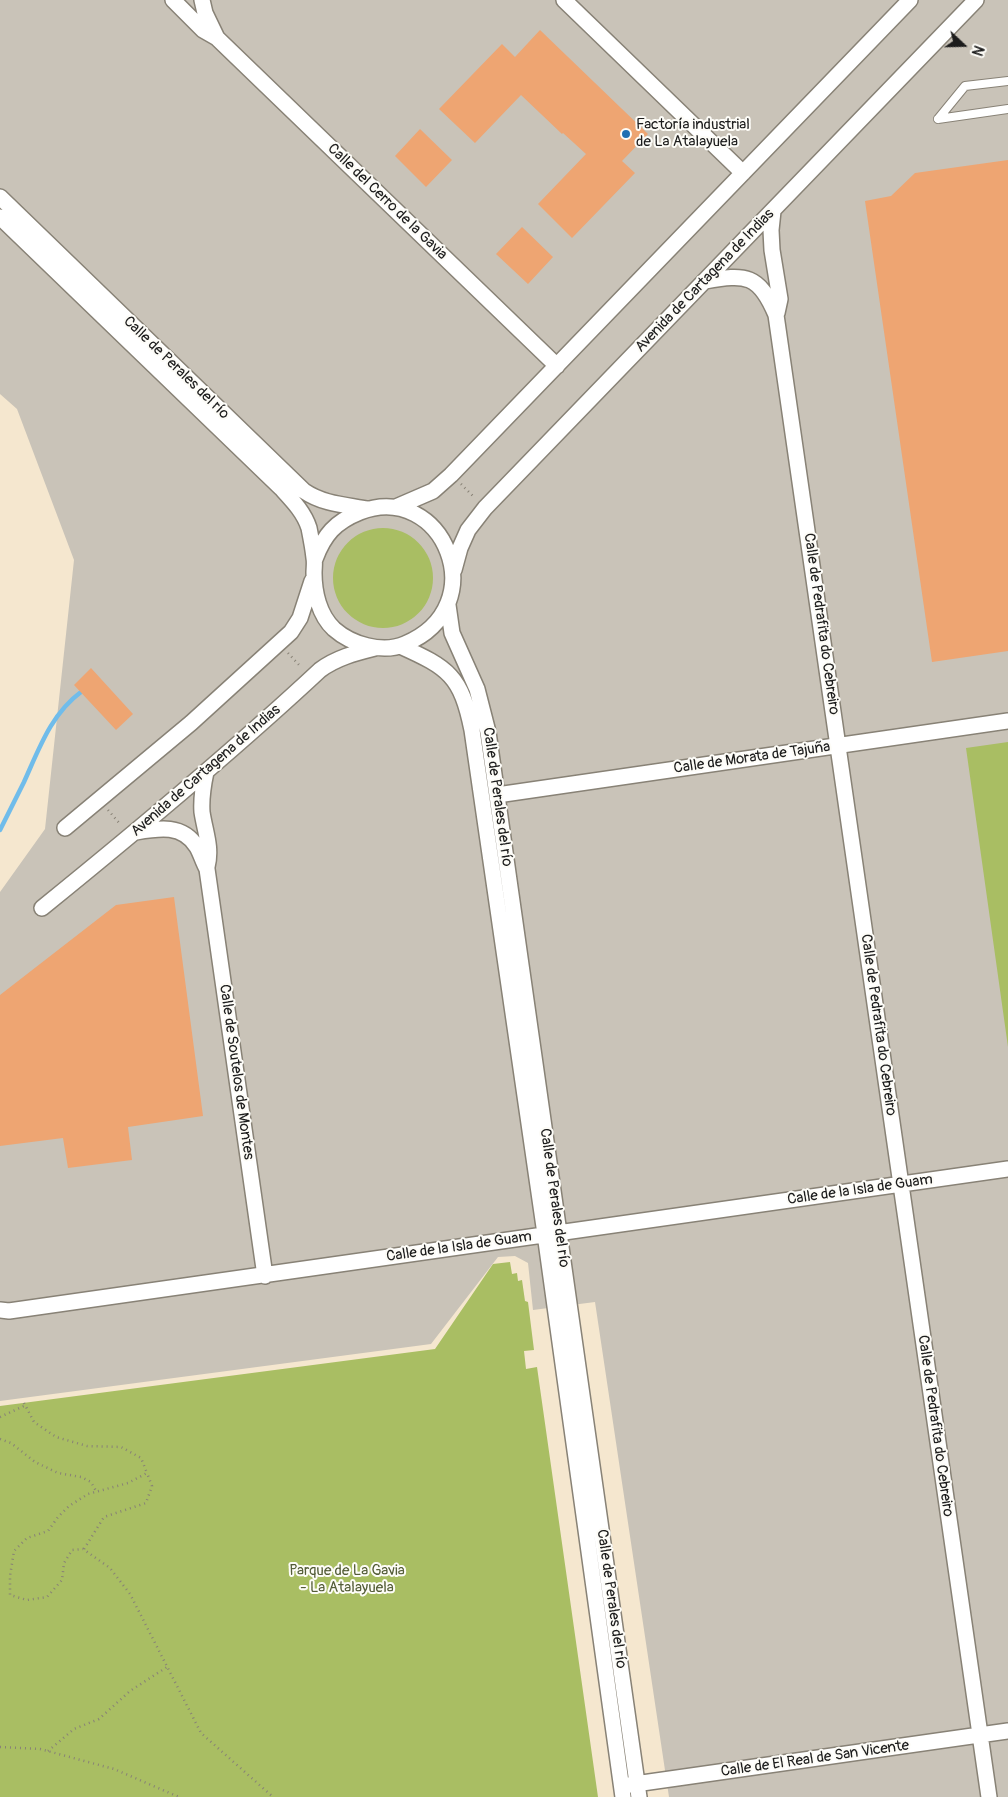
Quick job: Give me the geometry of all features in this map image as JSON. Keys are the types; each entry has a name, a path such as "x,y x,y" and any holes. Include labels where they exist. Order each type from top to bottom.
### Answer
{"street":[{"name":"Calle del Cerro de la Gavia","path":"173,0 203,30 217,38 557,366"},
{"name":"Calle del Cerro de la Gavia","path":"202,0 205,13 217,38"},
{"path":"564,0 743,173"},
{"path":"396,507 418,516 442,538 450,556 453,574 452,590 448,605 440,619 429,631 415,640 400,646 376,647 361,644 344,636 323,615 316,596 314,575 314,560 321,542 333,528 350,516 369,509 396,507 421,497 444,482 910,0"},
{"name":"Avenida de Cartagena de Indias","path":"453,574 460,548 468,530 485,508 976,0"},
{"name":"Calle de Perales del río","path":"0,197 304,491 324,501 369,509"},
{"name":"Calle de Pedrafita do Cebreiro","path":"772,211 772,250 780,298 776,315"},
{"name":"Calle de Perales del río","path":"0,217 291,499 300,509 307,523 314,560"},
{"name":"Calle de Pedrafita do Cebreiro","path":"705,281 727,277 747,278 762,288 769,298 776,315 989,1797"},
{"path":"65,828 191,723 290,632 300,618 314,575"},
{"name":"Calle de Perales del río","path":"448,605 452,633 477,689 484,714 496,795 622,1792"},
{"name":"Calle de Perales del río","path":"400,646 435,663 453,677 460,687 468,712 638,1790"},
{"name":"Avenida de Cartagena de Indias","path":"42,908 130,829 206,772 325,666 343,657 376,647"},
{"name":"Calle de Morata de Tajuña","path":"496,795 1008,721"},
{"name":"Calle de Soutelos de Montes","path":"206,772 202,792 202,811 210,855 207,869"},
{"name":"Calle de Soutelos de Montes","path":"130,829 160,828 177,831 186,835 198,850 207,869 265,1276"},
{"name":"Calle de la Isla de Guam","path":"0,1310 10,1311 265,1276 551,1233 1008,1169"},
{"name":"Calle de El Real de San Vicente","path":"622,1792 1008,1731"}],"lane":[{"path":"1008,81 965,86 938,119 1008,109"}],"path":[{"path":"460,483 477,500"},
{"path":"287,652 303,670"},
{"path":"108,809 130,829"},
{"path":"0,1416 24,1404 34,1422 56,1437 87,1446 121,1447 141,1458 152,1486 146,1503 104,1517 83,1549"},
{"path":"0,1439 11,1443 35,1462 58,1473 81,1477 91,1482 96,1492"},
{"path":"147,1473 128,1483 88,1494 69,1506 58,1516 48,1531 27,1538 14,1551 10,1576 10,1595 27,1600 46,1597 62,1580 64,1563 72,1550 83,1549 110,1568 130,1594 201,1733 273,1797"},
{"path":"48,1752 74,1729 99,1719 130,1691 167,1667"},
{"path":"0,1747 40,1749 114,1769 179,1797"}],"shaded area":[{"path":"0,0 1008,0 1008,1797 669,1797 595,1302 533,1310 528,1263 515,1256 498,1257 431,1344 0,1401 0,892 45,829 74,560 17,409 0,394"}],"green space":[{"path":"383,528 402,532 418,543 429,559 433,578 429,597 418,613 402,624 383,628 364,624 348,613 337,597 333,578 337,559 348,543 364,532"},
{"path":"1008,742 1008,1047 966,748"},
{"name":"Parque de La Gavia - La Atalayuela","path":"510,1262 512,1274 517,1273 518,1281 522,1280 525,1301 528,1302 534,1350 524,1351 526,1369 537,1367 598,1797 0,1797 0,1406 435,1349 493,1264"}],"building":[{"name":"Factoría industrial de La Atalayuela","path":"540,30 648,134 622,161 635,173 572,238 538,204 586,154 521,95 475,143 439,109 502,44 515,57"},
{"path":"420,129 452,160 426,187 395,156"},
{"path":"1008,160 1008,651 932,662 865,201 891,196 915,173"},
{"path":"522,227 553,257 528,284 496,254"},
{"path":"91,668 133,714 116,730 74,685"},
{"path":"174,897 203,1116 128,1127 132,1160 68,1168 63,1138 0,1146 0,995 116,905"}],"waterway":[{"path":"0,830 54,721 81,692"}],"place":[{"name":"Factoría industrial de La Atalayuela","path":"626,134"}]}
